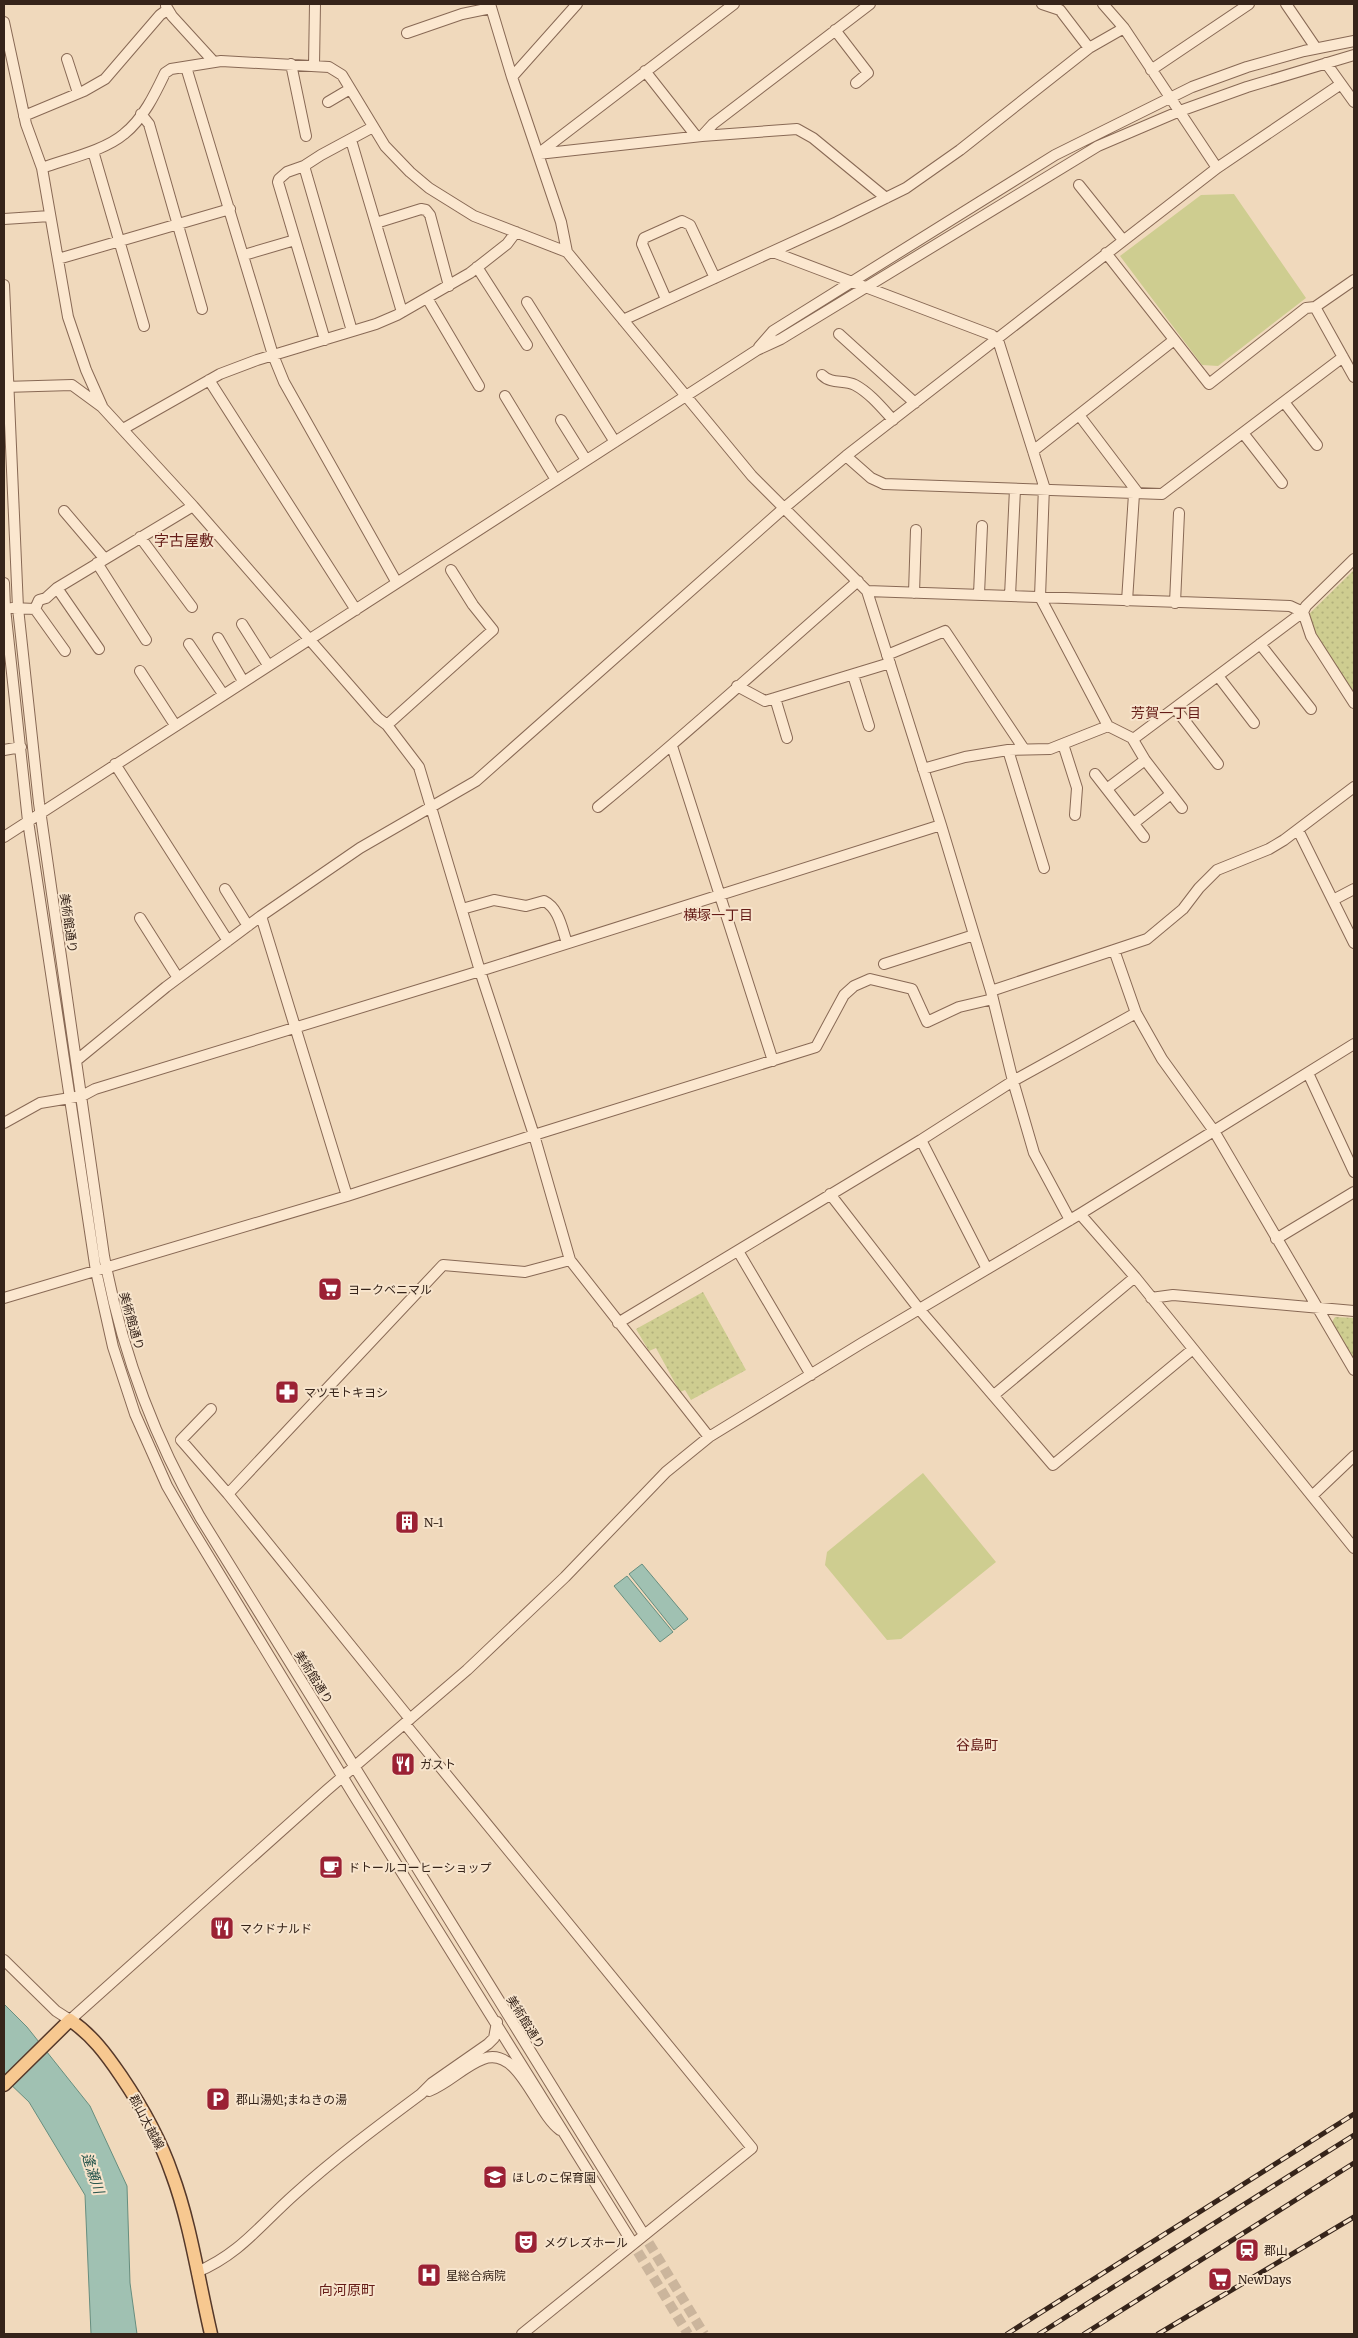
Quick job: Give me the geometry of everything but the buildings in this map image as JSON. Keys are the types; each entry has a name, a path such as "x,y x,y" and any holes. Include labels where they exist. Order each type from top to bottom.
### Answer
{"main road":[{"path":"4,2085 67,2023"},
{"name":"郡山大越線","path":"67,2023 96,2040 140,2104 157,2136 179,2197 211,2334"}],"street":[{"path":"314,65 315,4"},
{"path":"512,77 577,4"},
{"path":"538,154 645,71 710,24 733,4"},
{"path":"699,136 870,4"},
{"path":"1042,4 1060,10 1089,48"},
{"path":"1102,4 1124,28 1217,168"},
{"path":"1151,70 1249,4"},
{"path":"1286,4 1316,48"},
{"path":"408,33 491,6 512,77 561,222 567,252 752,476 866,591 941,825 992,995 1012,1081 1034,1153 1070,1220"},
{"path":"24,116 78,93 108,76 166,7 214,62"},
{"path":"4,22 6,47 24,116 42,168 68,316 88,376 102,407"},
{"path":"623,320 773,252 906,188 960,150 1089,48 1124,28"},
{"path":"835,30 868,73 856,84"},
{"path":"757,350 773,331 1055,155 1192,87 1246,67 1316,48 1354,41"},
{"path":"4,837 757,350 781,339 1098,146 1180,111 1247,87 1354,55"},
{"path":"67,59 78,93"},
{"path":"42,168 92,150 124,134 154,97 165,73 176,68 214,62 314,65 332,68 342,75 385,146 410,172 429,188 474,216 567,252"},
{"path":"291,64 306,136"},
{"path":"1326,64 1354,102"},
{"path":"186,67 194,99 230,209 273,355 284,382 397,583"},
{"path":"645,71 699,136"},
{"path":"77,1060 178,978 261,916 360,848 476,781 784,508 846,456 998,340 1106,253 1217,168 1341,84"},
{"path":"328,102 350,88"},
{"path":"141,114 149,124 202,309"},
{"path":"324,340 278,182 288,172 304,166 373,128"},
{"path":"538,154 699,136 797,129 839,158 886,198"},
{"path":"351,140 402,312"},
{"path":"92,150 144,326"},
{"path":"304,166 352,331"},
{"path":"1079,185 1123,240"},
{"path":"58,259 230,209"},
{"path":"376,223 421,209 426,210 430,215 449,286"},
{"path":"4,218 50,216"},
{"path":"666,299 642,244 644,238 682,221 690,225 715,278"},
{"path":"124,429 209,380 273,355 383,321 402,312 449,286 478,267 507,244 516,232"},
{"path":"244,255 295,240"},
{"path":"773,252 992,335 998,340 1044,490 1040,597 1108,726 1132,738 1145,760 1182,808"},
{"path":"1106,253 1209,384 1306,308 1315,307 1354,280"},
{"path":"478,267 527,345"},
{"name":"美術館通り","path":"4,285 6,387 18,608 40,812 106,1268 119,1322 143,1397 177,1478 641,2230"},
{"path":"427,298 479,386"},
{"path":"527,302 615,442"},
{"path":"1315,307 1354,377"},
{"path":"839,334 915,403"},
{"path":"1033,451 1174,340"},
{"path":"846,456 871,478 884,484 1162,494 1343,357"},
{"path":"822,375 828,380 850,382 861,388 894,420"},
{"path":"209,380 356,610"},
{"path":"6,387 70,385 102,407 193,506 378,718 387,725 419,767 480,971 534,1135 570,1260 709,1438"},
{"path":"505,396 556,480"},
{"path":"1284,402 1317,445"},
{"path":"1078,415 1136,493 1128,601"},
{"path":"561,420 586,460"},
{"path":"1243,433 1282,483"},
{"path":"1010,596 1015,489"},
{"path":"35,608 39,600 46,598 100,560 193,506"},
{"path":"64,511 100,560 146,640"},
{"path":"1175,603 1179,513"},
{"path":"979,594 982,526"},
{"path":"914,593 916,530"},
{"path":"140,537 192,607"},
{"path":"1132,738 1303,612 1306,606 1354,559"},
{"path":"387,725 493,630 473,605 451,570"},
{"path":"598,807 672,746 737,686 858,581"},
{"name":"美術館通り","path":"4,583 4,608 28,821 96,1271 113,1347 135,1414 167,1486 343,1776 566,2132 630,2238"},
{"path":"58,588 99,649"},
{"path":"866,591 1290,606 1303,612 1311,636 1354,702"},
{"path":"4,608 35,608"},
{"path":"35,608 64,651"},
{"path":"242,624 268,665"},
{"path":"737,686 765,701 853,674 945,631 1024,749"},
{"path":"218,638 243,681"},
{"path":"189,644 223,694"},
{"path":"1260,644 1311,710"},
{"path":"140,670 175,725"},
{"path":"853,674 869,726"},
{"path":"1218,676 1254,723"},
{"path":"775,698 787,738"},
{"path":"1175,708 1218,764"},
{"path":"923,769 966,757 1008,750 1050,749 1108,726"},
{"path":"1063,744 1077,788 1075,815"},
{"path":"672,746 773,1060"},
{"path":"4,750 21,747"},
{"path":"1008,750 1044,868"},
{"path":"1108,788 1145,760"},
{"path":"115,764 228,941"},
{"path":"1095,774 1108,788 1144,837"},
{"path":"4,1298 347,1196 534,1135 816,1047 844,995 854,986 870,979 912,989 927,1022 992,995 1148,939 1183,909 1199,888 1218,870 1269,849 1298,830 1354,787"},
{"path":"1134,823 1171,794"},
{"path":"4,1122 40,1103 82,1096 95,1089 480,971 941,825"},
{"path":"1298,830 1354,943"},
{"path":"225,889 248,926"},
{"path":"1333,900 1354,889"},
{"path":"462,909 494,900 526,906 544,901 550,903 556,911 566,943"},
{"path":"261,916 297,1027 347,1196"},
{"path":"140,918 178,978"},
{"path":"884,964 974,935"},
{"path":"1114,950 1136,1013 1162,1058 1214,1131 1354,1370"},
{"path":"618,1323 920,1140 1012,1081 1136,1013"},
{"path":"4,1960 67,2023 354,1766 408,1722 507,1633 666,1472 709,1438 919,1309 1080,1214 1354,1044"},
{"path":"1308,1072 1354,1172"},
{"path":"920,1140 988,1269"},
{"path":"1276,1239 1354,1192"},
{"path":"830,1194 919,1309 994,1394 1052,1465 1193,1349"},
{"path":"1080,1214 1135,1277 1354,1548"},
{"path":"738,1251 811,1375"},
{"path":"228,1494 443,1265 525,1272 570,1260"},
{"path":"994,1394 1135,1277"},
{"path":"1151,1298 1167,1295 1354,1311"},
{"path":"211,1409 181,1440 228,1494 408,1722 752,2148 522,2334"},
{"path":"1312,1496 1354,1456"},
{"path":"197,2272 240,2247 308,2182 421,2094 432,2083 491,2041 496,2032 496,2022"},
{"path":"421,2094 434,2089 481,2060 500,2058 513,2066 551,2122 566,2132"}],"shaded area":[{"path":"1234,194 1306,298 1218,366 1202,365 1120,256 1201,195"},
{"path":"1354,570 1354,695 1312,630 1308,620 1310,613"},
{"path":"703,1292 746,1370 691,1400 685,1390 680,1392 656,1348 649,1351 636,1329"},
{"path":"1335,1317 1354,1318 1354,1359 1332,1322"},
{"path":"923,1473 996,1562 901,1639 887,1640 825,1565 827,1552"}],"water":[{"path":"642,1564 688,1619 674,1630 629,1574"},
{"path":"627,1576 673,1632 660,1642 614,1586"},
{"name":"逢瀬川","path":"4,2004 27,2027 90,2106 127,2186 130,2283 137,2334 91,2334 85,2195 29,2102 4,2078"}],"tunnel":[{"path":"641,2230 704,2334"},
{"path":"630,2239 688,2334"}],"railway":[{"path":"1007,2334 1354,2114"},
{"path":"1039,2334 1354,2135"},
{"path":"1084,2334 1354,2163"},
{"path":"1158,2334 1354,2217"}],"place":[{"name":"ヨークベニマル","path":"330,1289"},
{"name":"マツモトキヨシ","path":"287,1392"},
{"name":"N-1","path":"407,1522"},
{"name":"ガスト","path":"403,1764"},
{"name":"ドトールコーヒーショップ","path":"331,1867"},
{"name":"マクドナルド","path":"222,1928"},
{"name":"郡山湯処;まねきの湯","path":"218,2099"},
{"name":"ほしのこ保育園","path":"495,2177"},
{"name":"メグレズホール","path":"526,2242"},
{"name":"郡山","path":"1247,2250"},
{"name":"星総合病院","path":"429,2275"},
{"name":"NewDays","path":"1220,2279"}],"district":[{"name":"字古屋敷","path":"184,540"},
{"name":"芳賀一丁目","path":"1166,713"},
{"name":"横塚一丁目","path":"718,915"},
{"name":"谷島町","path":"977,1745"},
{"name":"向河原町","path":"347,2290"}]}
